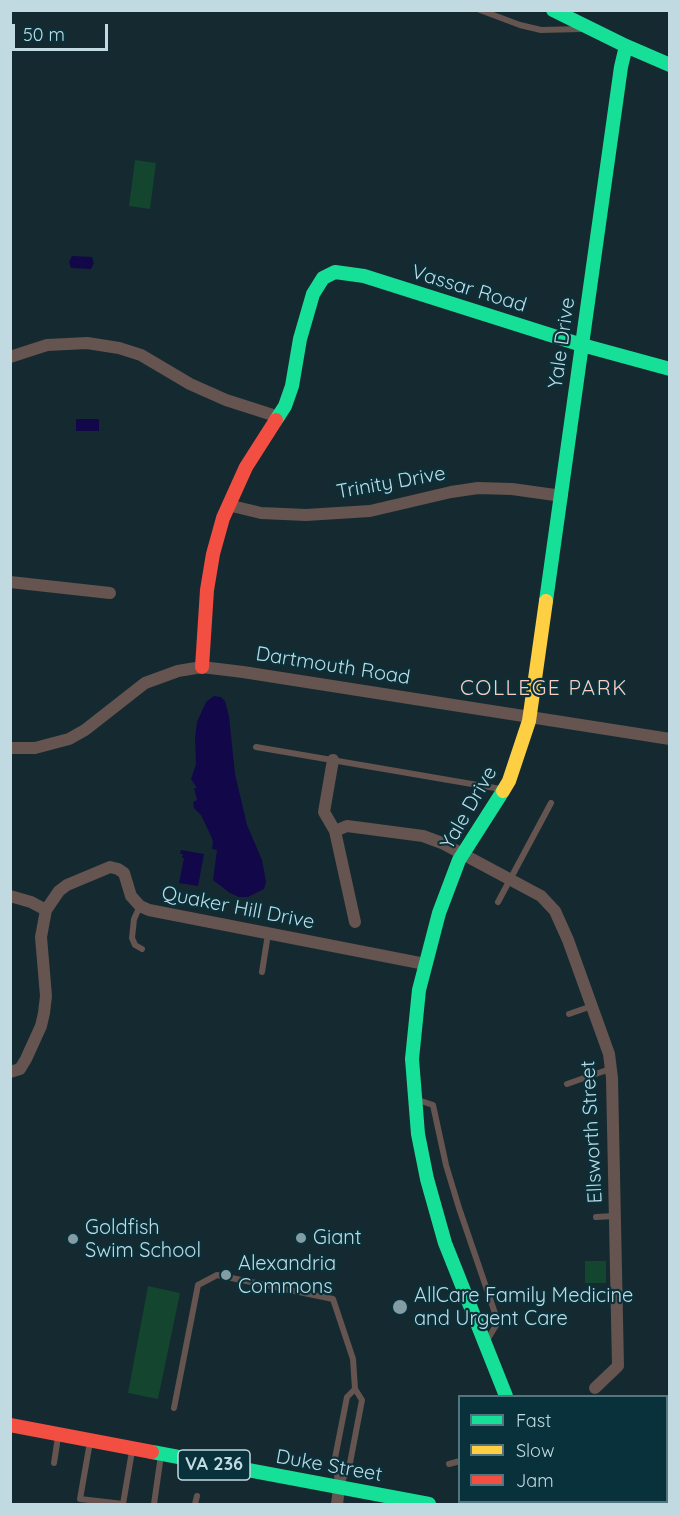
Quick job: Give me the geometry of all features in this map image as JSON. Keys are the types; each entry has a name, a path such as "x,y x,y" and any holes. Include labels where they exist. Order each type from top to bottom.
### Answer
{"street":[{"path":"553,10 587,28 669,64"},
{"name":"Yale Drive","path":"506,1395 444,1239 427,1179 414,1099 412,1059 414,1022 418,990 439,913 459,861 505,789 513,772 529,716 621,67 626,46"},
{"name":"Vassar Road","path":"279,417 292,386 300,339 313,294 323,278 335,272 364,276 582,345 669,369"},
{"path":"10,357 47,345 87,343 119,348 141,355 199,388 279,417 252,456 228,505 213,554 207,590 202,667"},
{"name":"Trinity Drive","path":"228,505 261,513 306,514 370,511 478,488 512,489 562,496"},
{"path":"10,582 110,593"},
{"name":"Dartmouth Road","path":"10,748 35,748 69,739 145,683 178,671 202,667 255,673 669,739"},
{"path":"333,760 324,812 335,831 355,922"},
{"name":"Ellsworth Street","path":"335,831 347,826 423,836 464,853 511,879 541,897 555,911 592,1006 609,1054 611,1069 618,1366 596,1388"},
{"name":"Quaker Hill Drive","path":"10,1072 20,1069 27,1059 44,1013 46,996 41,937 46,910 59,891 67,885 110,867 124,873 131,897 140,906 149,910 425,964"},
{"path":"10,896 31,902 46,910"},
{"name":"Duke Street","path":"10,1425 428,1504"},
{"path":"337,1504 339,1488"}],"lane":[{"path":"480,10 541,30 587,28"},
{"path":"256,747 505,789"},
{"path":"498,902 551,803"},
{"path":"140,906 134,919 132,939 135,945 142,949"},
{"path":"262,972 268,934"},
{"path":"569,1014 592,1006"},
{"path":"567,1084 611,1069"},
{"path":"414,1099 433,1105 446,1165 498,1322 484,1345"},
{"path":"596,1217 615,1216"},
{"path":"174,1408 198,1285 217,1275 333,1299 353,1359 355,1389 362,1400 350,1463 339,1488"},
{"path":"339,1488 335,1458 347,1397 355,1389"},
{"path":"54,1463 59,1435"},
{"path":"90,1441 80,1498 123,1504 133,1449"},
{"path":"154,1504 161,1455"},
{"path":"449,1464 458,1461"},
{"path":"195,1504 196,1496"}],"green space":[{"path":"135,160 156,163 150,209 129,206"},
{"path":"585,1261 606,1261 606,1283 585,1283"},
{"path":"148,1286 180,1293 158,1399 128,1393"}],"shaded area":[{"path":"72,256 92,257 94,263 91,269 71,268 69,262"},
{"path":"76,419 99,419 99,431 76,431"},
{"path":"214,696 221,697 225,701 229,716 235,774 247,825 262,860 266,882 264,889 248,897 239,897 230,893 213,880 217,850 212,849 211,836 201,815 194,808 193,802 197,800 194,788 197,788 191,779 196,764 197,722 206,702"},
{"path":"181,850 204,854 198,886 179,883 184,858 182,858 183,854 180,854"}],"traffic: fast":[{"path":"553,10 670,65"},
{"path":"546,601 621,67 626,46"},
{"path":"276,420 285,406 292,386 300,339 313,294 323,278 335,272 364,276 582,345 670,369"},
{"path":"503,791 459,860 439,913 419,990 412,1059 418,1134 427,1179 445,1243 506,1395"},
{"path":"152,1452 429,1504"}],"traffic: slow":[{"path":"503,791 509,781 529,721 546,601"}],"traffic: jam":[{"path":"202,667 207,590 213,554 223,518 246,467 276,420"},
{"path":"10,1425 152,1452"}],"place":[{"name":"Giant","path":"301,1238"},
{"name":"Goldfish Swim School","path":"73,1239"},
{"name":"Alexandria Commons","path":"226,1275"},
{"name":"AllCare Family Medicine and Urgent Care","path":"400,1307"}],"district":[{"name":"COLLEGE PARK","path":"544,689"}]}
